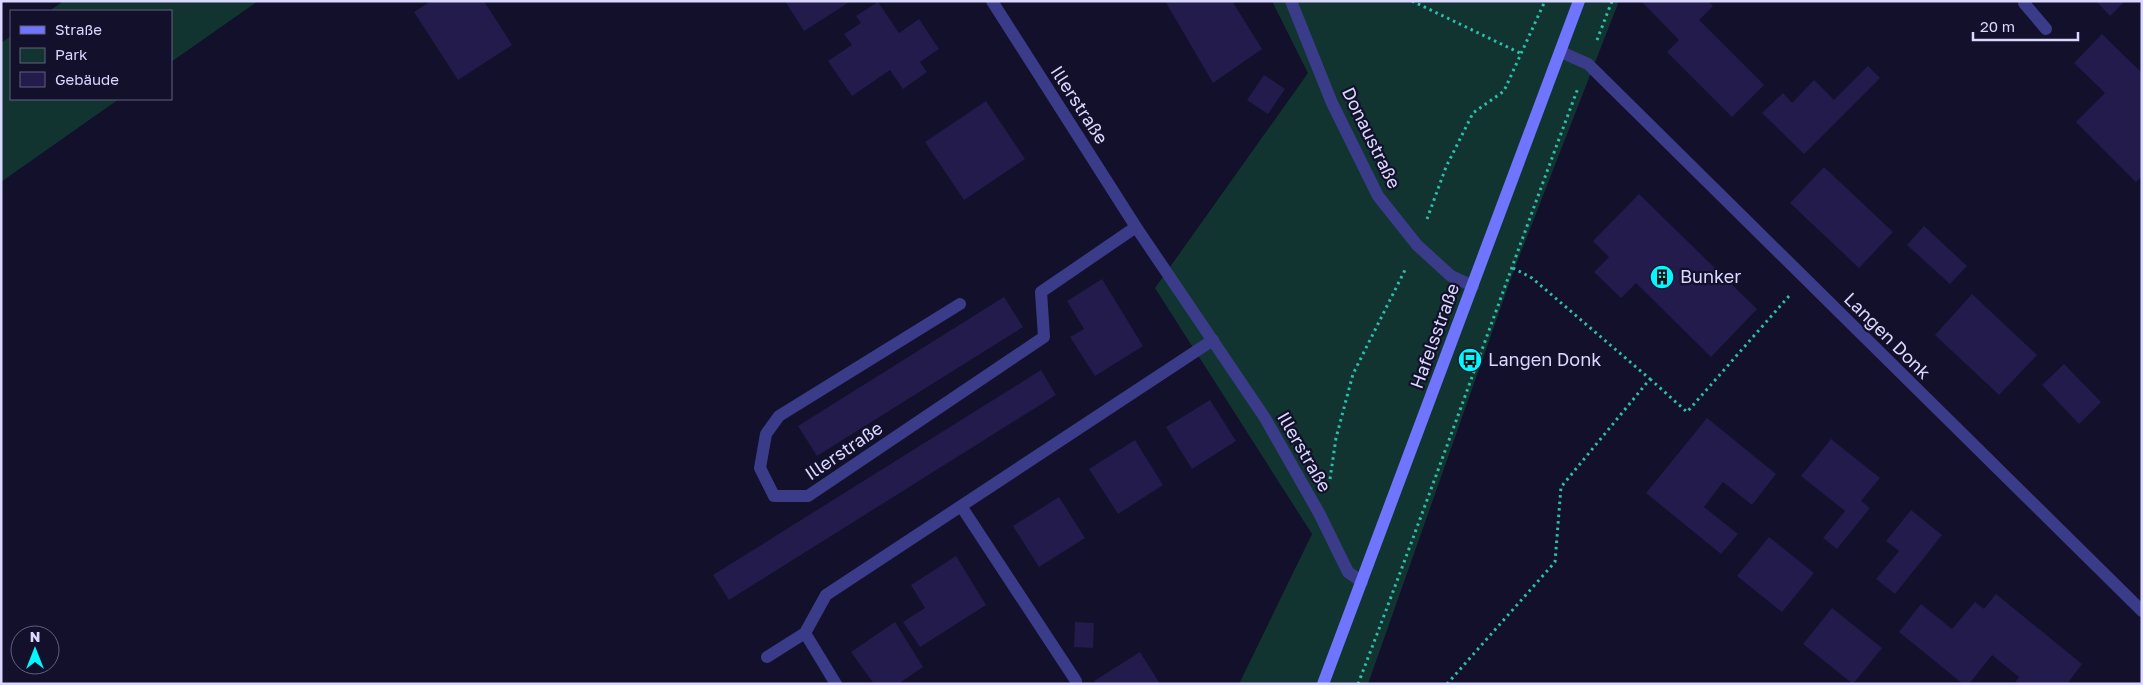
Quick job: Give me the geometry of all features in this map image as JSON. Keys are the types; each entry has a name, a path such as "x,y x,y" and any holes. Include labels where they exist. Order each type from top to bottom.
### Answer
{"main road":[{"name":"Hafelsstraße","path":"1322,684 1580,1"}],"street":[{"name":"Illerstraße","path":"992,1 1136,227 1264,418 1318,513 1348,572 1362,582"},
{"name":"Donaustraße","path":"1291,1 1332,103 1378,196 1417,245 1451,276 1473,286"},
{"path":"2026,1 2024,3 2046,29"},
{"name":"Langen Donk","path":"1561,52 1588,64 2142,611"},
{"name":"Illerstraße","path":"960,304 779,416 766,434 760,468 774,496 808,496 1044,337 1042,292 1136,227"},
{"path":"767,657 805,633 826,595 1213,340"},
{"path":"961,506 1076,681"},
{"path":"805,633 836,684"}],"path":[{"path":"1412,1 1522,54"},
{"path":"1358,684 1461,411 1511,267 1612,1"},
{"path":"1511,267 1532,278 1687,412 1803,278"},
{"path":"1448,684 1555,562 1561,486 1650,379"}],"green space":[{"path":"64,1 258,1 172,61 172,10 50,10"},
{"path":"1272,1 1619,1 1514,270 1368,684 1239,684 1312,534 1155,288 1308,73"},
{"path":"10,37 10,100 118,100 1,182 1,43"}],"building":[{"path":"431,1 484,1 512,45 458,80 414,12"},
{"path":"785,1 851,1 804,31"},
{"path":"1165,1 1232,1 1262,49 1213,83"},
{"path":"1643,1 1708,1 1713,6 1699,20 1764,85 1732,117 1667,52 1679,40"},
{"path":"2096,1 2125,1 2110,16"},
{"path":"878,2 899,33 919,19 939,49 920,62 927,72 903,89 890,70 852,96 828,61 852,45 844,34 861,23 856,16"},
{"path":"2102,34 2142,73 2142,176 2136,182 2076,122 2105,93 2074,63"},
{"path":"1868,66 1880,78 1804,154 1762,113 1783,93 1792,103 1814,80 1834,100"},
{"path":"1264,75 1285,89 1268,114 1247,100"},
{"path":"986,101 1025,159 964,200 925,142"},
{"path":"1824,167 1893,232 1859,268 1790,203"},
{"name":"Bunker","path":"1639,194 1757,309 1711,357 1636,283 1621,298 1594,272 1609,257 1593,241"},
{"path":"1924,226 1967,266 1950,284 1907,245"},
{"path":"1102,279 1143,346 1095,376 1070,337 1084,329 1067,301"},
{"path":"1972,294 2037,355 1999,395 1935,335"},
{"path":"1004,297 1023,327 817,456 798,426"},
{"path":"2064,364 2101,402 2079,424 2042,385"},
{"path":"1041,370 1056,395 729,600 713,575"},
{"path":"1210,400 1236,441 1192,469 1166,427"},
{"path":"1707,418 1776,474 1752,505 1723,482 1704,507 1738,534 1721,554 1646,493"},
{"path":"1831,439 1880,478 1861,501 1870,508 1837,549 1823,538 1845,511 1801,476"},
{"path":"1135,440 1163,485 1118,514 1089,469"},
{"path":"1059,497 1085,538 1039,567 1013,526"},
{"path":"1911,510 1942,535 1895,594 1876,579 1899,551 1886,541"},
{"path":"1769,537 1814,573 1782,612 1737,576"},
{"path":"956,556 986,605 920,647 903,622 925,608 911,585"},
{"path":"1996,594 2082,664 2067,684 2014,684 2019,677 1992,655 1969,684 1963,684 1899,632 1921,604 1952,629 1975,602 1984,609"},
{"path":"1832,608 1882,648 1853,684 1803,644"},
{"path":"895,622 923,667 898,684 874,684 851,652"},
{"path":"1075,622 1094,623 1093,648 1074,647"},
{"path":"1140,652 1160,684 1096,684 1094,681"}],"place":[{"name":"Bunker","path":"1662,277"},
{"name":"Langen Donk","path":"1470,360"}]}
